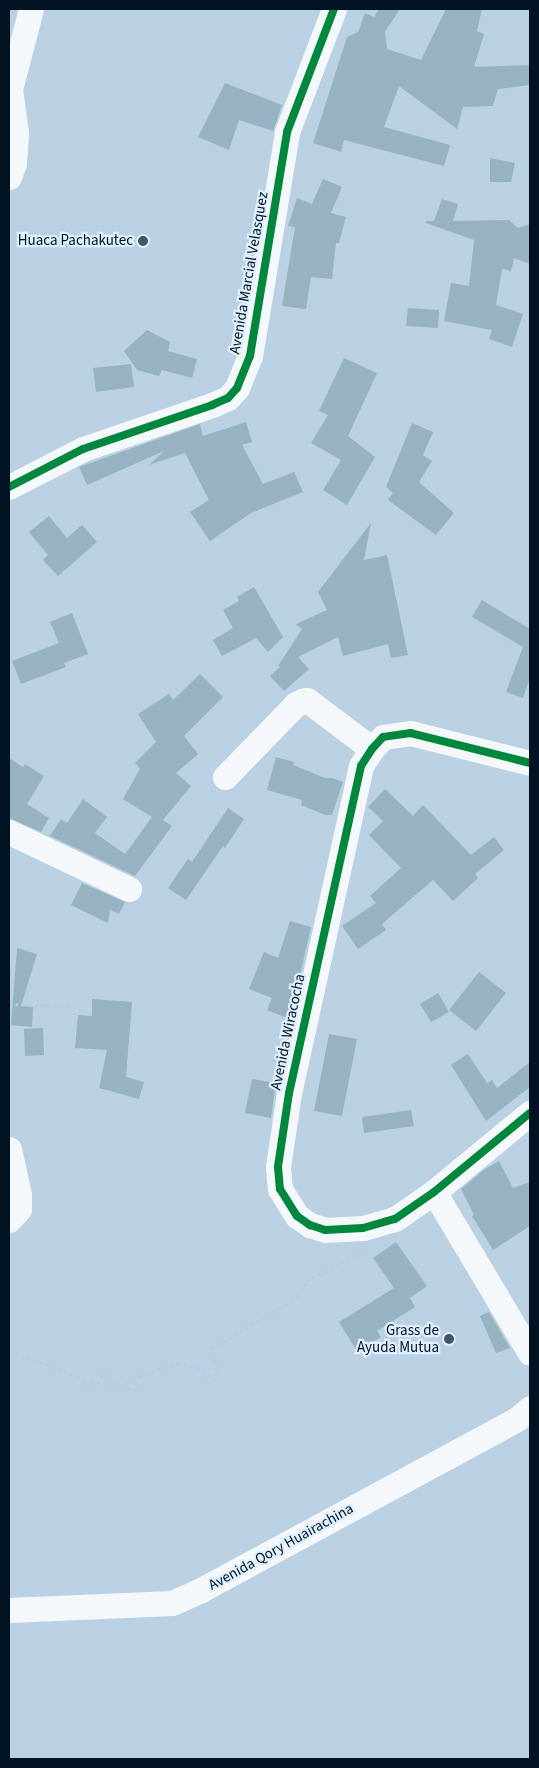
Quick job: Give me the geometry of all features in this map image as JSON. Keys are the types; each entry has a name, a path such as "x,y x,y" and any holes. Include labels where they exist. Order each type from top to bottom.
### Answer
{"street":[{"path":"9,178 14,163 16,133 10,89 31,9"},
{"name":"Avenida Marcial Velasquez","path":"9,487 83,449 212,405 228,398 237,388 250,356 287,132 334,9"},
{"path":"225,777 296,704 307,700 372,749"},
{"name":"Avenida Wiracocha","path":"530,763 411,733 383,737 372,749 361,766 288,1093 278,1167 280,1189 297,1216 310,1225 325,1230 363,1228 395,1219 434,1192 530,1113"},
{"path":"9,832 128,889"},
{"path":"9,1149 19,1209 9,1220"},
{"path":"434,1192 530,1353"},
{"name":"Avenida Qory Huairachina","path":"9,1610 172,1602 202,1590 517,1419 530,1408"}],"path":[{"path":"9,1004 73,1006"},
{"path":"9,1351 77,1376 85,1383 98,1382 103,1374 110,1386 122,1377 128,1387 134,1391 139,1376 178,1363 198,1367 213,1381 217,1376 212,1348 299,1298 307,1281 371,1248"}],"building":[{"path":"379,9 400,9 385,32 387,49 421,60 446,9 482,9 477,31 484,34 474,67 530,65 530,85 498,89 493,106 463,107 457,129 399,86 384,127 450,145 444,166 344,140 341,152 313,143 347,37 358,32 365,13 374,17"},
{"path":"225,83 282,105 273,131 239,120 229,150 198,137"},
{"path":"490,158 515,163 511,182 490,182"},
{"path":"323,179 342,187 331,213 346,217 339,243 336,243 332,279 311,277 306,309 282,306 295,227 288,226 297,198 312,204"},
{"path":"442,199 458,204 453,221 509,220 518,228 530,224 530,264 514,258 511,271 502,269 496,305 523,314 512,347 489,339 492,330 444,321 451,283 469,286 474,240 426,223 426,221 434,221"},
{"path":"408,308 439,310 438,328 406,326"},
{"path":"147,330 170,342 168,351 197,359 192,378 162,370 159,376 137,370 124,351"},
{"path":"344,358 377,373 348,436 375,457 347,505 323,490 341,460 311,443 328,415 319,411"},
{"path":"131,364 134,387 96,392 93,368"},
{"path":"246,422 252,442 242,445 263,484 294,472 303,492 251,513 210,541 190,512 209,500 185,453 149,465 164,451 87,485 79,467 200,424 203,436"},
{"path":"412,423 433,432 423,455 432,461 419,482 454,513 436,535 388,500 393,493 386,487"},
{"path":"49,516 67,538 82,525 97,542 58,576 43,560 48,555 29,532"},
{"path":"371,523 364,560 387,555 408,655 391,658 388,644 343,656 338,637 298,657 309,669 284,691 270,676 280,667 278,666 302,629 296,624 327,610 318,592"},
{"path":"254,587 283,637 268,652 256,638 222,656 213,640 233,628 223,610 239,601 237,597"},
{"path":"482,600 530,629 530,678 523,698 506,692 523,647 472,617"},
{"path":"72,613 88,654 64,663 66,667 21,684 12,661 59,643 50,622"},
{"path":"200,674 223,697 184,736 198,754 176,773 191,786 163,820 172,826 135,876 50,836 61,819 67,823 83,799 107,817 95,833 125,854 152,817 123,799 140,769 135,763 156,742 138,714 169,694 173,700"},
{"path":"276,757 294,762 293,765 325,778 332,778 343,782 332,815 325,815 301,805 302,800 267,790"},
{"path":"9,758 23,767 25,764 44,776 27,804 49,818 41,832 9,818"},
{"path":"385,789 413,816 423,805 471,855 494,837 504,850 475,874 478,878 453,901 433,880 382,924 386,930 358,949 342,926 376,903 370,896 401,868 369,835 383,821 368,807"},
{"path":"228,808 244,819 186,900 168,888 188,859 192,862"},
{"path":"82,883 125,902 119,914 110,910 108,923 71,905"},
{"path":"290,921 311,927 290,1019 267,1010 272,998 249,989 264,952 278,958"},
{"path":"17,948 37,954 21,1006 33,1007 32,1027 11,1025"},
{"path":"479,972 506,993 476,1031 449,1010"},
{"path":"438,993 449,1012 431,1022 420,1004"},
{"path":"92,999 132,1002 126,1077 144,1082 139,1099 99,1088 107,1050 75,1048 78,1015 92,1016"},
{"path":"43,1028 44,1055 25,1056 24,1029"},
{"path":"329,1034 357,1039 342,1116 314,1111"},
{"path":"468,1054 487,1083 492,1080 497,1088 530,1062 530,1087 486,1121 451,1065"},
{"path":"252,1079 276,1083 271,1118 245,1113"},
{"path":"411,1110 414,1126 364,1133 362,1117"},
{"path":"499,1161 513,1188 530,1182 530,1226 493,1250 472,1216 474,1215 461,1189 485,1169"},
{"path":"396,1242 427,1286 410,1298 415,1307 377,1331 381,1337 357,1351 339,1322 394,1288 373,1258"},
{"path":"489,1312 510,1348 496,1353 480,1316"}],"cycle path":[{"path":"9,487 83,449 212,405 228,398 237,388 250,356 287,132 334,9"},
{"path":"530,763 411,733 383,737 372,749 361,766 289,1093 278,1167 280,1189 297,1216 310,1225 325,1230 363,1228 395,1219 434,1192 530,1113"}],"place":[{"name":"Huaca Pachakutec","path":"143,241"},
{"name":"Grass de Ayuda Mutua","path":"449,1339"}]}
